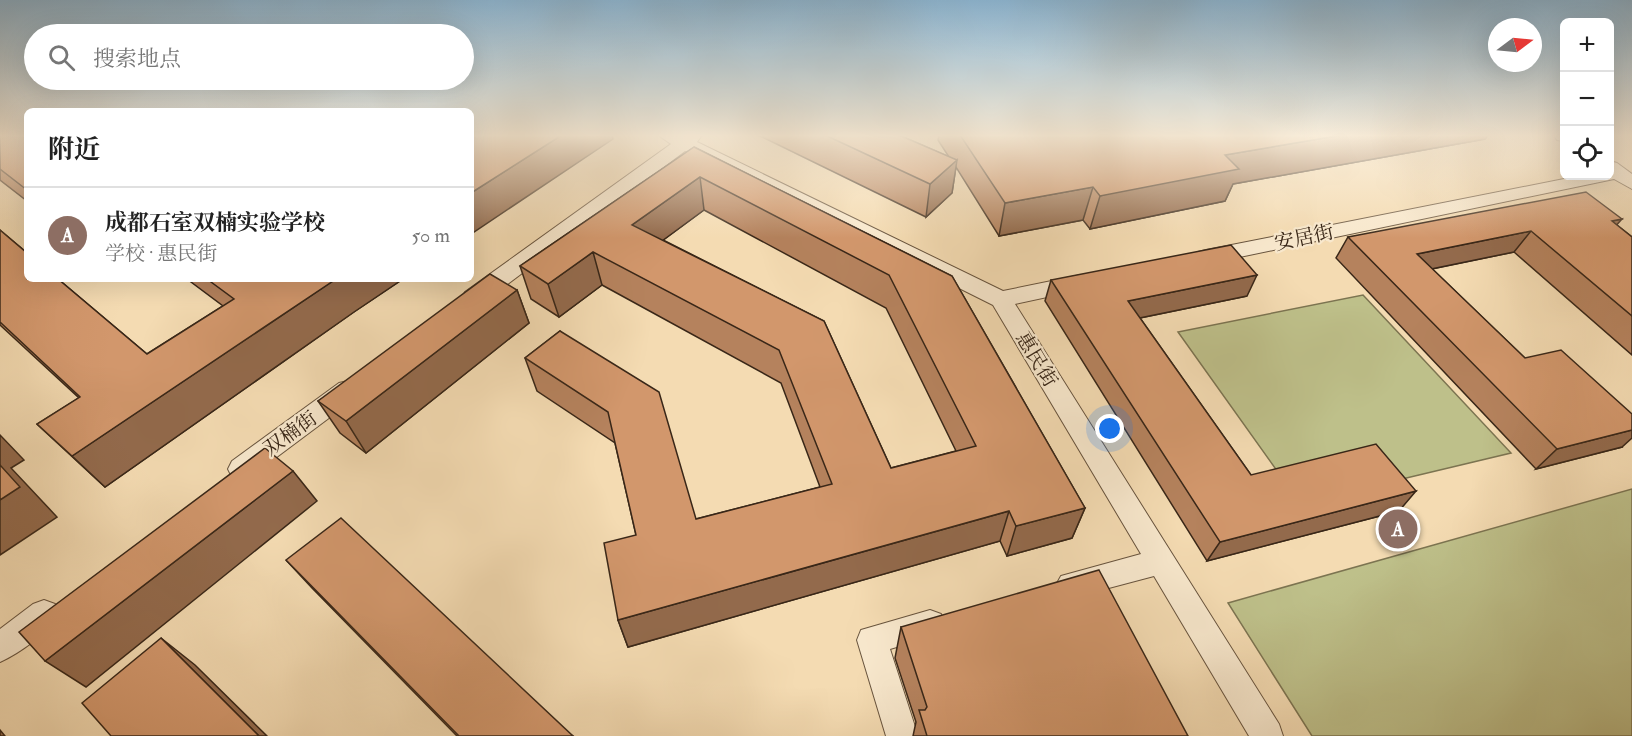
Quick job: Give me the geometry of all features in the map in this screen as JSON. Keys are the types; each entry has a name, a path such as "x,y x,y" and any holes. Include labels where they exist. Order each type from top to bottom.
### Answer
{"street":[{"path":"453,313 640,169"},
{"path":"746,169 1001,299 1106,278"},
{"name":"安居街","path":"1187,261 1618,174"},
{"name":"惠民街","path":"1001,299 1268,736"},
{"name":"双楠街","path":"222,484 366,377"},
{"path":"1045,592 1161,561"},
{"path":"0,647 58,604"},
{"path":"902,736 872,640 953,618"}],"green space":[{"path":"1363,295 1511,453 1398,480 1280,475 1178,332"},
{"path":"1632,489 1632,736 1312,736 1228,603"}],"building":[{"path":"0,169 24,169 24,188"},
{"path":"474,169 508,169 474,191"},
{"path":"661,169 739,169 952,276 1085,508 1016,526 1009,511 618,620 604,543 636,535 608,412 525,358 560,331 659,392 696,519 832,484 779,350 593,252 548,284 520,266","holes":["700,177 889,275 976,446 891,468 824,321 632,225"]},
{"path":"899,169 946,169 930,184"},
{"path":"983,169 1237,169 1100,196 1093,187 1005,203"},
{"path":"1586,192 1622,219 1612,221 1632,237 1632,316 1531,231 1417,254 1525,358 1561,350 1632,414 1632,430 1557,449 1348,237"},
{"path":"0,230 24,250 24,282 62,282 147,354 234,299 211,282 332,282 72,456 37,424 80,397 0,322"},
{"path":"1231,245 1257,275 1128,301 1251,475 1376,444 1416,491 1220,542 1051,280"},
{"path":"490,274 517,290 346,421 318,401"},
{"path":"265,448 293,471 45,661 19,632"},
{"path":"0,465 20,487 0,500"},
{"path":"341,518 573,736 459,736 286,560"},
{"path":"1099,570 1188,736 927,736 919,710 925,710 927,707 901,627"},
{"path":"161,638 259,736 111,736 82,703"}],"place":[{"name":"成都石室双楠实验学校","path":"1398,529"}]}
